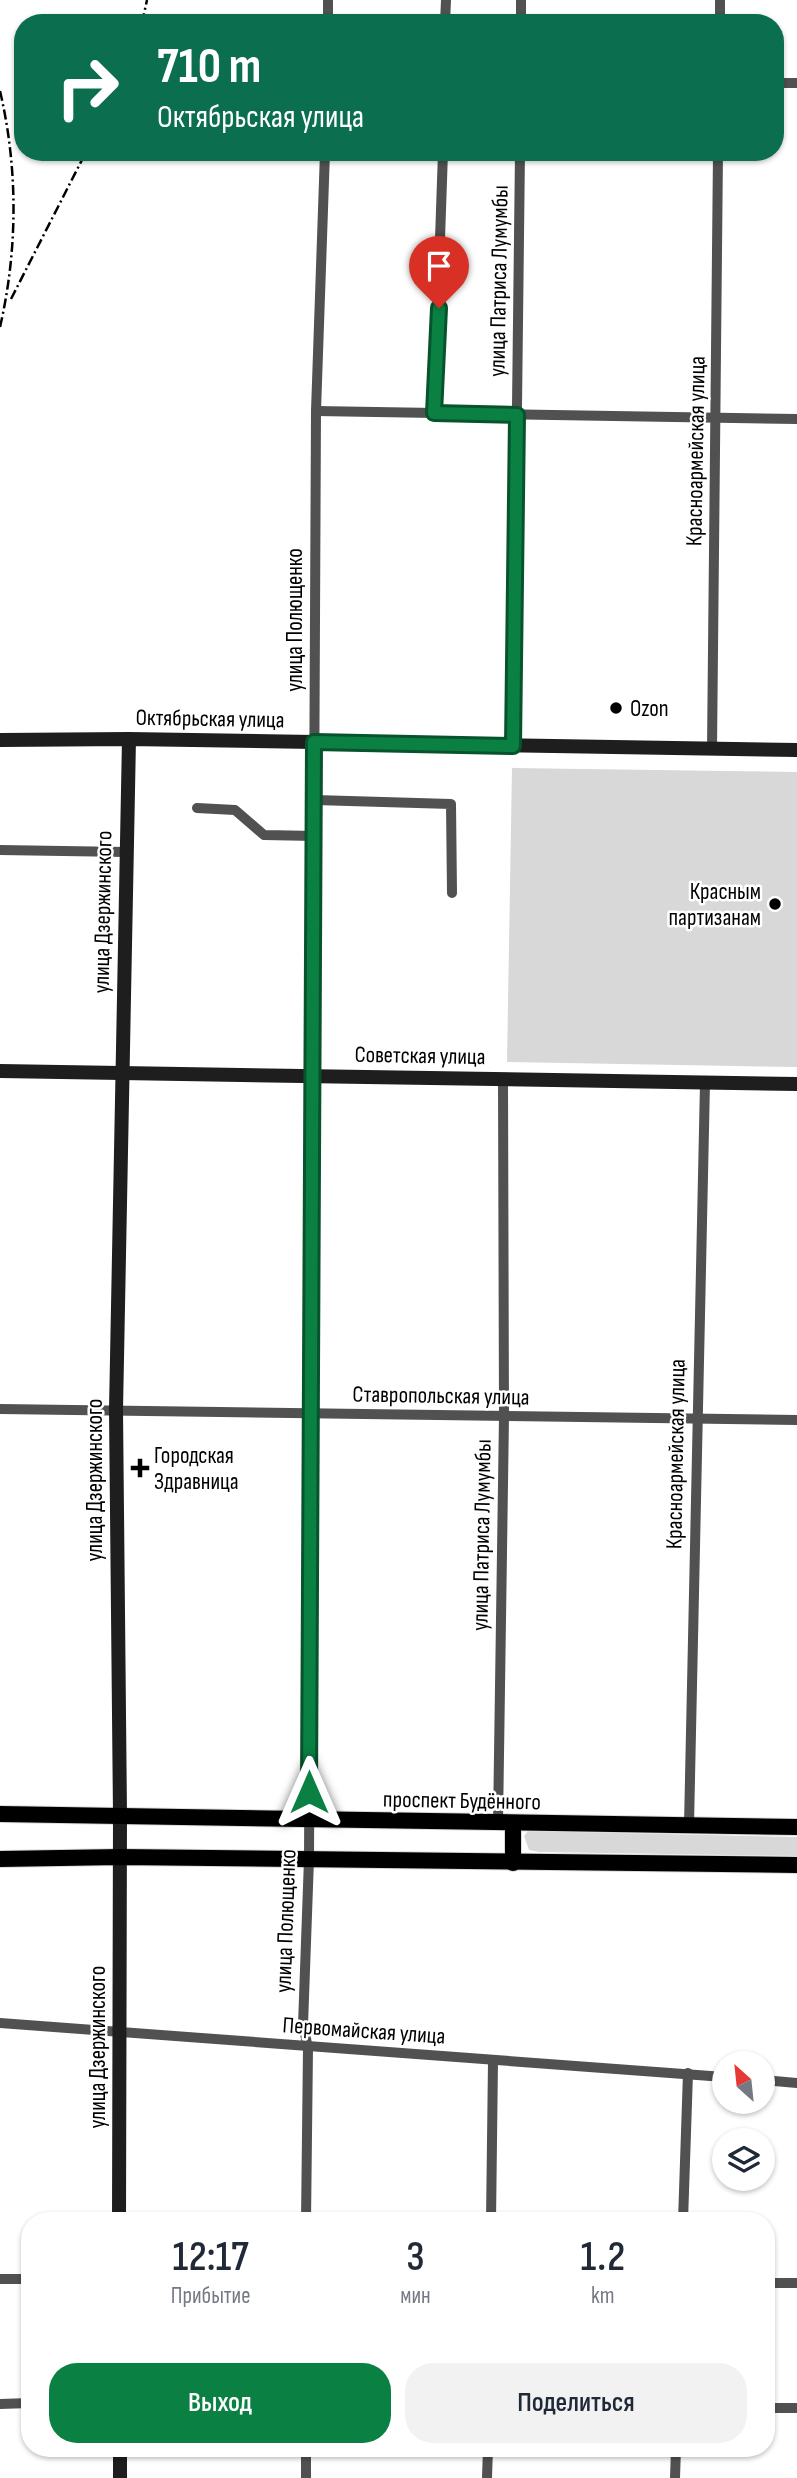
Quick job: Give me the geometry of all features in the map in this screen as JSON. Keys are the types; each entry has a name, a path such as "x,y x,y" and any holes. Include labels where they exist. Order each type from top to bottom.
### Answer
{"main road":[{"name":"проспект Будённого","path":"0,1814 797,1827"},
{"path":"505,1823 513,1863"},
{"path":"0,1859 120,1857 797,1865"}],"street":[{"name":"улица Полющенко","path":"306,2212 308,2048 303,2025 309,1859 316,411 325,161"},
{"path":"434,413 443,161"},
{"name":"улица Патриса Лумумбы","path":"513,746 520,161"},
{"name":"Красноармейская улица","path":"712,750 719,161"},
{"path":"316,411 797,419"},
{"name":"Октябрьская улица","path":"0,740 129,739 797,750"},
{"name":"улица Дзержинского","path":"119,2212 121,1815 116,1410 129,739"},
{"path":"314,800 451,804 452,893"},
{"path":"197,808 235,810 264,835 315,836"},
{"path":"0,850 126,852"},
{"name":"Советская улица","path":"0,1071 797,1084"},
{"name":"улица Патриса Лумумбы","path":"503,1080 505,1823"},
{"name":"Красноармейская улица","path":"689,1825 705,1083"},
{"name":"Ставропольская улица","path":"0,1409 797,1420"},
{"name":"Первомайская улица","path":"0,2023 308,2048 712,2076"},
{"path":"491,2212 493,2061"},
{"path":"683,2212 688,2073"},
{"path":"775,2081 797,2083"},
{"path":"0,2279 21,2279"},
{"path":"775,2283 797,2283"},
{"path":"0,2404 21,2403"},
{"path":"775,2408 797,2408"},
{"path":"120,2457 120,2478"},
{"path":"306,2457 306,2478"},
{"path":"488,2457 488,2478"},
{"path":"675,2478 676,2457"}],"shaded area":[{"path":"512,768 797,772 797,1067 507,1062"},
{"path":"528,1831 797,1837 797,1856 539,1852 529,1850 524,1836"}],"railway":[{"path":"144,14 147,0"},
{"path":"0,91 10,149 14,209 10,268 0,327"},
{"path":"11,299 81,161"}],"place":[{"name":"Ozon","path":"616,708"},
{"name":"Красным партизанам","path":"775,904"},
{"name":"Городская Здравница","path":"140,1468"}],"route":[{"path":"309,1792 314,742 513,746 517,415 434,413 439,308"}]}
